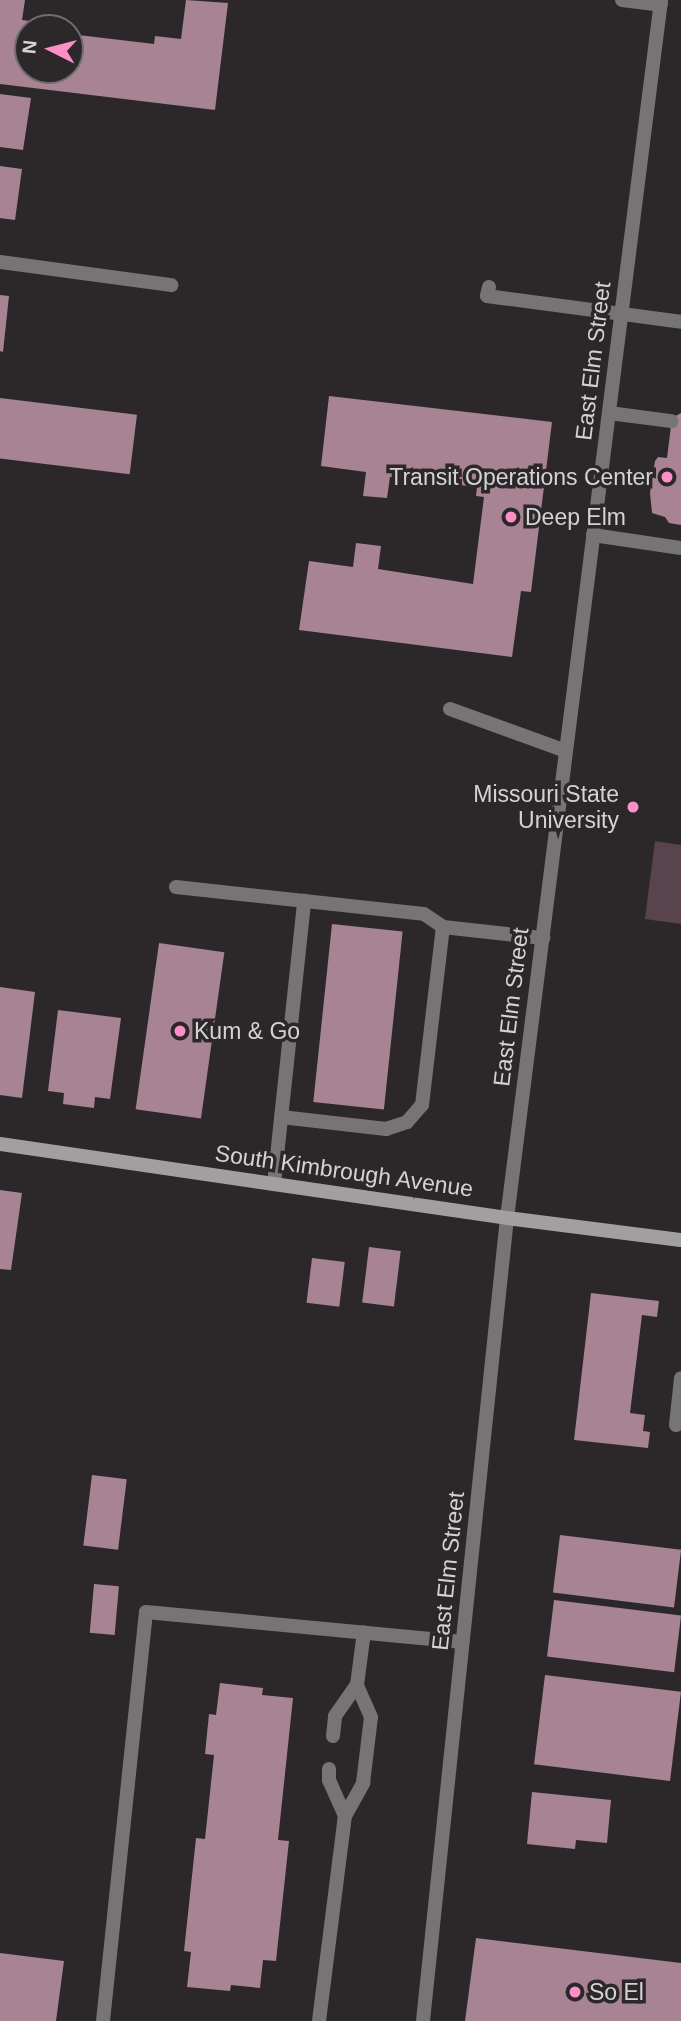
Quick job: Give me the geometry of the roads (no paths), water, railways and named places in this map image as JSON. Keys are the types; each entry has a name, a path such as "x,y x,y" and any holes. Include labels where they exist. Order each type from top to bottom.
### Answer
{"main road":[{"name":"South Kimbrough Avenue","path":"0,1144 508,1218 681,1240"}],"street":[{"path":"622,0 661,3"},
{"name":"East Elm Street","path":"423,2021 508,1218 661,3"},
{"path":"0,262 171,285"},
{"path":"489,287 487,296 681,322"},
{"path":"609,413 671,421"},
{"path":"593,535 681,548"},
{"path":"450,709 566,751"},
{"path":"176,887 424,914 443,927 543,938"},
{"path":"274,1184 304,901"},
{"path":"281,1117 386,1129 407,1122 422,1105 443,927"},
{"path":"676,1425 681,1378"},
{"path":"103,2021 146,1612 463,1642"},
{"path":"333,1736 335,1716 357,1685 364,1632"},
{"path":"319,2021 345,1816 363,1783 371,1717 357,1685"},
{"path":"329,1769 329,1780 345,1816"}],"place":[{"name":"Transit Operations Center","path":"667,477"},
{"name":"Deep Elm","path":"511,517"},
{"name":"Missouri State University","path":"633,807"},
{"name":"Kum & Go","path":"180,1031"},
{"name":"So El","path":"575,1992"}]}
